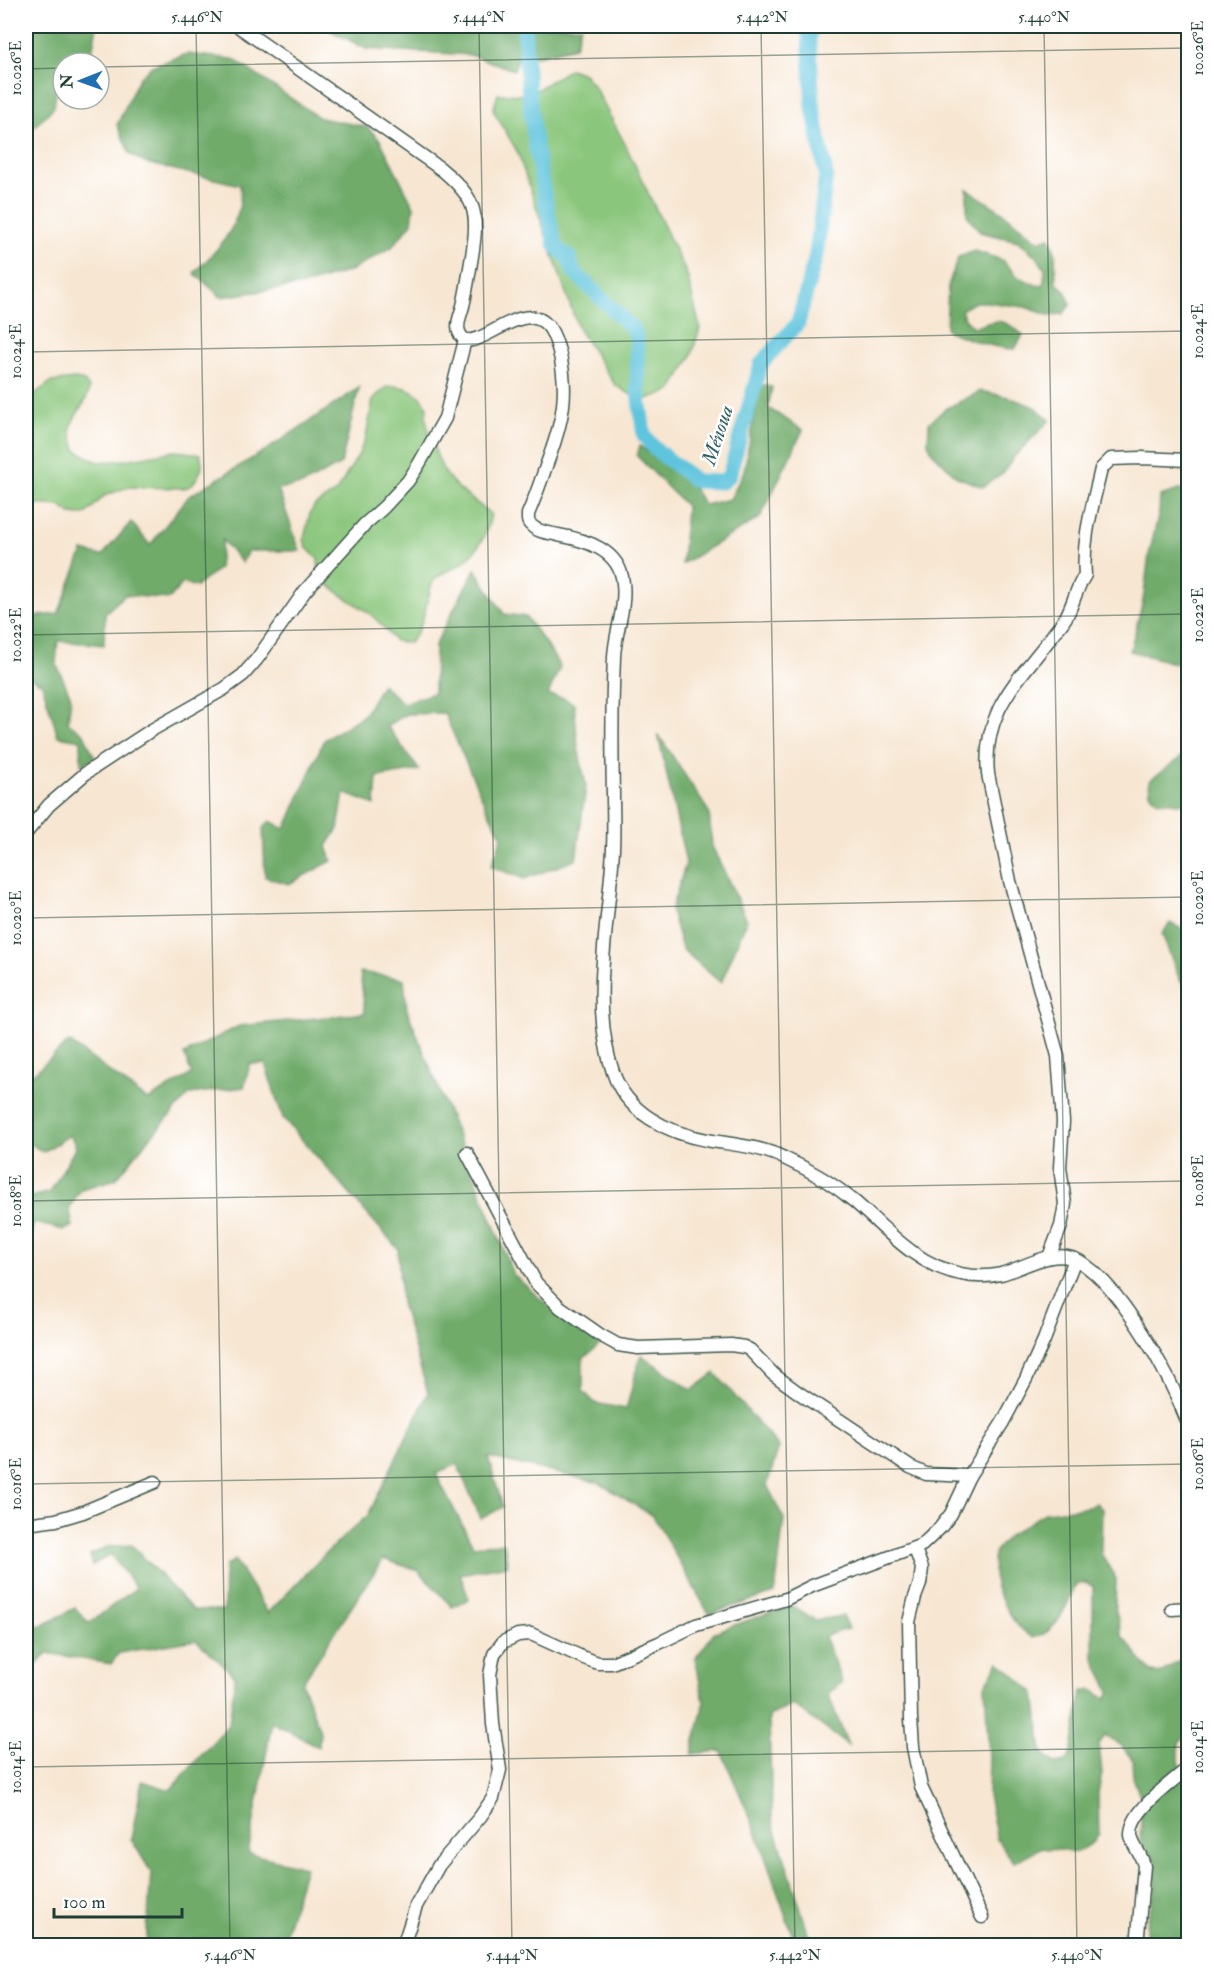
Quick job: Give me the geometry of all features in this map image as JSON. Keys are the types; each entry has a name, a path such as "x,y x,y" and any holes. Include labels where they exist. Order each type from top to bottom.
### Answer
{"street":[{"path":"238,26 441,169 466,193 476,218 476,228 468,282 458,322 460,336 465,340 477,339 520,317 529,316 542,321 552,333 562,362 562,421 528,514 529,522 540,531 579,539 601,549 620,566 623,581 622,613 614,647 612,689 614,845 601,992 608,1053 620,1088 642,1113 667,1128 684,1135 758,1148 784,1158 816,1175 853,1200 905,1248 934,1266 958,1274 989,1276 1050,1257 1065,1256 1075,1259 1095,1272 1134,1322 1157,1357 1188,1423"},
{"path":"26,833 49,805 86,774 150,731 224,689 243,675 257,659 304,591 408,481 445,418 465,340"},
{"path":"1050,1257 1061,1226 1065,1204 1060,1167 1063,1122 1058,1056 1010,881 988,774 986,761 988,741 1002,701 1017,678 1066,618 1078,585 1085,575 1087,528 1101,469 1111,459 1188,460"},
{"path":"467,1153 536,1283 560,1307 600,1335 618,1345 638,1348 731,1345 744,1347 750,1350 773,1374 799,1393 910,1467 926,1474 969,1476"},
{"path":"403,1946 416,1906 439,1865 480,1817 493,1798 500,1770 493,1724 490,1676 494,1654 503,1642 518,1635 531,1634 584,1658 598,1663 612,1663 659,1644 696,1625 786,1599 812,1586 915,1549 932,1537 951,1514 969,1476 1003,1422 1048,1330 1075,1259"},
{"path":"26,1524 56,1520 83,1512 154,1482"},
{"path":"915,1549 922,1568 920,1584 909,1622 913,1748 921,1787 982,1917"},
{"path":"1172,1609 1188,1608"},
{"path":"1137,1946 1144,1866 1131,1839 1135,1818 1188,1768"}],"green space":[{"path":"26,26 97,26 92,51 51,51 51,110 32,129 26,108"},
{"path":"322,26 581,26 575,47 537,56 519,55 514,70 471,55 366,49"},
{"path":"187,54 233,59 320,118 367,127 380,140 414,207 412,223 392,247 350,271 304,285 221,297 194,273 221,244 234,223 238,211 240,185 145,163 130,154 117,125 139,78 152,66"},
{"path":"570,69 584,74 594,86 625,144 687,275 700,328 691,357 671,391 641,401 615,385 578,328 517,151 493,110 498,94 528,95"},
{"path":"967,189 1004,213 1038,241 1050,237 1055,253 1056,282 1065,291 1071,304 1063,314 1048,315 1025,307 986,302 975,302 961,310 965,319 974,328 989,322 1000,321 1016,329 1023,335 1015,349 988,345 946,330 948,286 958,257 975,251 1002,260 1018,277 1043,286 1045,270 1038,258 1018,241 980,232 967,215"},
{"path":"75,379 84,381 89,388 71,427 77,451 98,462 126,460 175,451 200,454 201,470 192,485 185,488 128,487 104,496 87,513 79,515 71,514 60,506 26,501 26,410 36,393 51,382"},
{"path":"760,385 772,387 768,408 803,430 760,518 682,564 686,506 637,456 640,446 692,485 704,505 730,499 744,471"},
{"path":"395,386 419,395 425,403 431,438 446,474 461,491 491,514 487,530 475,551 434,581 420,627 409,643 395,641 373,617 336,591 323,577 318,559 306,547 304,539 310,513 315,505 336,492 358,456 366,437 373,399 387,387"},
{"path":"359,388 341,464 302,485 278,489 300,551 248,551 242,563 222,540 219,568 196,587 183,583 169,599 125,595 105,613 104,645 58,641 56,663 71,697 68,722 84,734 95,758 81,765 81,740 58,736 42,684 26,675 26,617 58,614 83,551 102,556 131,522 150,545 189,496 266,450"},
{"path":"981,391 1008,397 1035,407 1050,420 1014,457 1004,472 983,487 957,477 932,452 928,443 929,423 945,409"},
{"path":"1188,487 1188,667 1130,651 1143,601 1160,496"},
{"path":"475,569 504,614 526,617 560,667 548,695 564,698 574,704 578,748 586,785 576,860 524,879 491,866 502,837 444,713 407,714 387,726 419,770 377,777 375,805 344,793 338,829 327,846 332,861 289,884 265,877 263,828 270,821 285,829 324,740 364,715 382,684 403,703 434,693 435,645"},
{"path":"658,734 709,812 712,846 747,920 721,983 682,949 671,910 686,863"},
{"path":"1188,752 1188,804 1158,801 1150,793 1149,781"},
{"path":"1170,923 1188,935 1188,988 1180,980 1162,934"},
{"path":"360,972 404,979 407,1010 514,1275 556,1313 602,1342 583,1359 583,1391 595,1403 626,1409 641,1355 692,1390 715,1373 779,1447 767,1485 784,1519 775,1593 709,1614 653,1516 599,1483 488,1457 503,1507 481,1519 457,1464 436,1474 473,1546 504,1543 508,1565 460,1574 469,1599 452,1607 419,1571 383,1559 302,1683 320,1731 319,1747 272,1722 248,1853 305,1867 282,1945 146,1945 151,1872 131,1839 142,1781 170,1790 229,1724 235,1676 196,1640 119,1653 111,1664 47,1653 29,1674 26,1669 26,1619 40,1627 75,1608 89,1623 136,1588 111,1555 92,1565 90,1555 107,1547 132,1545 193,1610 224,1610 225,1566 235,1560 268,1613 327,1552 368,1515 428,1393 401,1303 398,1249 283,1118 265,1064 250,1064 244,1087 190,1094 116,1179 81,1189 69,1208 73,1226 64,1230 34,1223 26,1247 26,1198 50,1192 76,1147 70,1135 43,1152 26,1141 26,1080 69,1042 148,1100 192,1074 184,1054 239,1026 365,1013"},
{"path":"1096,1503 1102,1509 1101,1553 1116,1579 1115,1607 1122,1636 1150,1671 1159,1674 1180,1660 1188,1665 1188,1735 1179,1742 1179,1762 1188,1781 1188,1945 1147,1945 1146,1927 1156,1885 1155,1859 1146,1852 1140,1838 1142,1802 1133,1777 1132,1759 1121,1745 1105,1736 1099,1744 1102,1773 1098,1793 1099,1833 1094,1842 1077,1852 1040,1848 1014,1862 997,1840 988,1795 989,1758 985,1686 999,1662 1035,1693 1042,1752 1056,1764 1065,1762 1071,1754 1082,1691 1091,1689 1106,1699 1110,1691 1093,1657 1093,1586 1085,1583 1076,1584 1061,1617 1049,1630 1033,1638 1017,1626 995,1586 993,1559 995,1551 1008,1536 1046,1512 1089,1507"},
{"path":"791,1605 815,1620 843,1616 848,1629 824,1636 842,1682 828,1694 848,1745 793,1705 769,1716 772,1818 812,1945 796,1945 756,1831 721,1751 692,1754 704,1702 695,1659 715,1632"}],"waterway":[{"name":"Ménoua","path":"524,26 534,135 555,244 568,256 574,272 634,330 637,341 638,391 644,435 655,449 696,481 722,482 729,476 761,364 798,323 816,255 826,175 813,107 809,34 815,26"}]}
